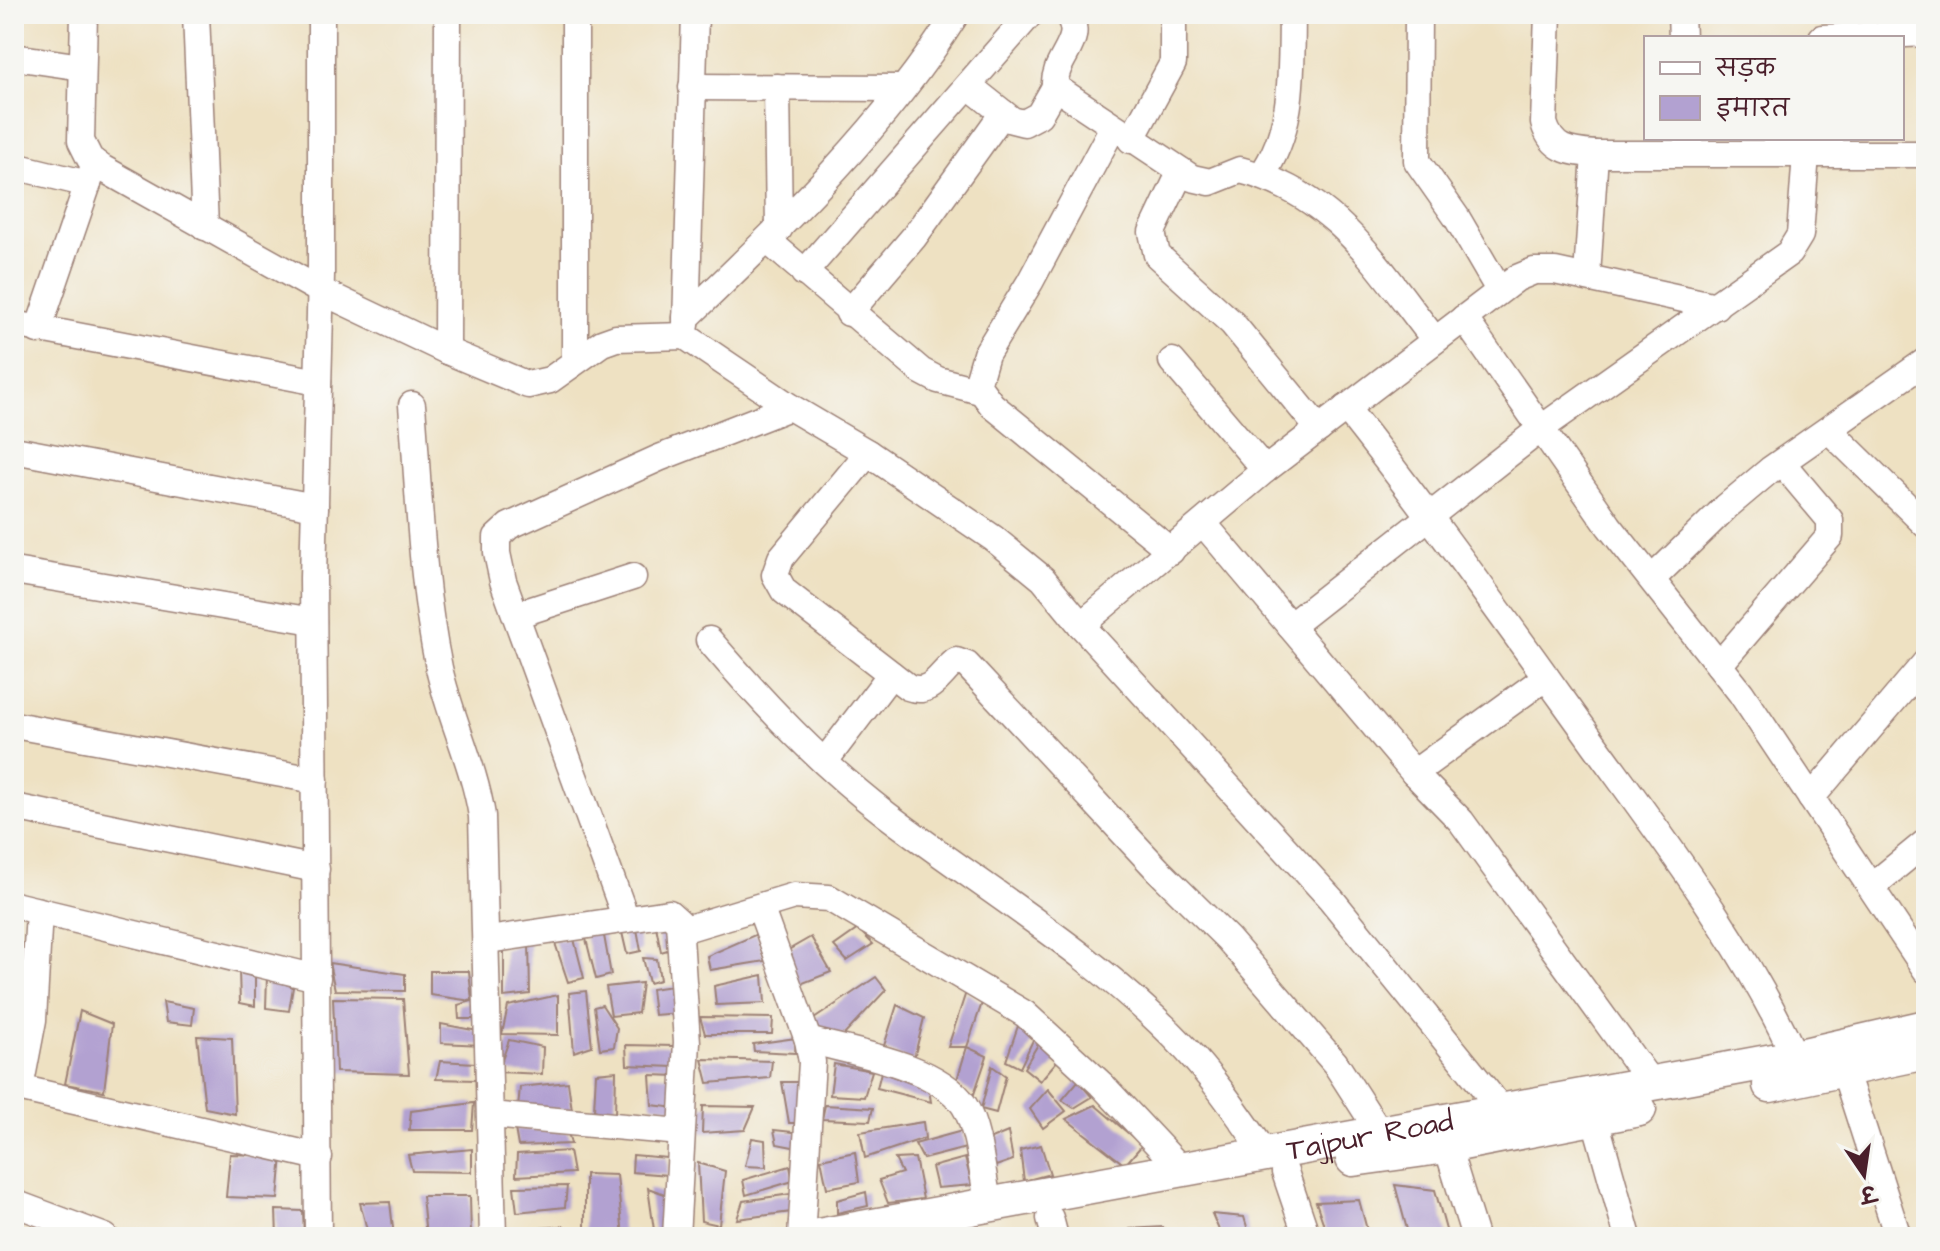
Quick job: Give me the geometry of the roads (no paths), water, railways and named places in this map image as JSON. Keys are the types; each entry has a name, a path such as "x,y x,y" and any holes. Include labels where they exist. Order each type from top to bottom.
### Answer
{"main road":[{"name":"Tajpur Road","path":"950,1237 1053,1227 1378,1130 1795,1057 1926,1027"},
{"name":"Tajpur Road","path":"813,1237 989,1207 1180,1168 1275,1163 1447,1146 1926,1052"}],"street":[{"path":"84,14 81,141 91,174 26,327 318,382"},
{"path":"196,14 205,227"},
{"path":"318,1237 313,621 321,291 321,14"},
{"path":"447,351 448,14"},
{"path":"575,14 575,361"},
{"path":"686,327 695,14"},
{"path":"14,166 91,174 205,227 321,291 447,351 528,385 550,380 575,361 616,338 686,327 852,151 956,14"},
{"path":"804,273 1030,14"},
{"path":"969,86 1017,123 1032,120 1055,87 1057,70 1075,36 1074,23 1067,14"},
{"path":"1171,551 992,405 980,391 978,372 986,354 1122,133 1173,63 1173,14"},
{"path":"1261,176 1275,155 1289,103 1292,14"},
{"path":"1418,14 1417,161 1457,218 1499,290"},
{"path":"1548,14 1544,123 1548,137 1558,148 1595,154 1682,146 1806,154 1926,154"},
{"path":"1681,14 1682,36"},
{"path":"1864,36 1926,33"},
{"path":"14,57 82,67"},
{"path":"692,87 901,88"},
{"path":"777,87 773,235 804,273 921,371 938,380 980,391"},
{"path":"1055,87 1202,182 1219,179 1233,170 1261,176 1314,201 1336,217 1435,340"},
{"path":"849,313 914,237 1003,113"},
{"path":"1587,276 1595,154"},
{"path":"1290,626 1543,427 1789,253 1800,235 1806,154"},
{"path":"1181,171 1152,232 1157,255 1232,323 1319,429"},
{"path":"1081,625 1265,470 1499,290 1534,271 1587,276 1716,306"},
{"path":"1464,318 1543,427 1609,526 1719,665 1926,970"},
{"path":"686,327 790,407 868,453 1023,559 1331,899 1502,1110"},
{"path":"1172,361 1265,470"},
{"path":"1652,579 1726,507 1782,463 1926,361"},
{"path":"412,405 433,633 446,697 472,772 482,816 488,940 493,1237"},
{"path":"626,919 516,615 497,553 497,537 509,526 659,458 790,407"},
{"path":"1346,408 1432,517 1651,820 1741,957 1775,1013 1795,1057"},
{"path":"1829,430 1926,525"},
{"path":"14,450 315,507"},
{"path":"868,453 800,531 781,558 775,575 784,591 908,687 923,690 956,661 967,665 1158,870 1238,950 1335,1063 1378,1130"},
{"path":"1719,665 1830,536 1830,520 1782,463"},
{"path":"1204,524 1414,773 1461,821 1651,1083"},
{"path":"14,571 313,621"},
{"path":"516,615 633,577"},
{"path":"709,640 762,701 886,814 992,889 1137,1004 1182,1045 1217,1084 1275,1163 1307,1237"},
{"path":"1811,798 1926,662"},
{"path":"825,761 891,674"},
{"path":"1414,773 1546,677"},
{"path":"14,725 315,780"},
{"path":"14,807 316,869"},
{"path":"1871,887 1926,842"},
{"path":"682,930 804,894 829,898 1025,1014 1101,1084 1180,1168"},
{"path":"760,907 808,1040 813,1080 801,1237"},
{"path":"317,978 26,908 32,1030 17,1087 319,1157"},
{"path":"488,940 672,914 682,930 687,1042 676,1237"},
{"path":"808,1040 913,1069 949,1090 964,1105 971,1121 989,1207"},
{"path":"1844,1069 1898,1237"},
{"path":"491,1115 681,1132"},
{"path":"1594,1116 1628,1237"},
{"path":"1447,1146 1475,1237"},
{"path":"14,1203 105,1237"}]}
